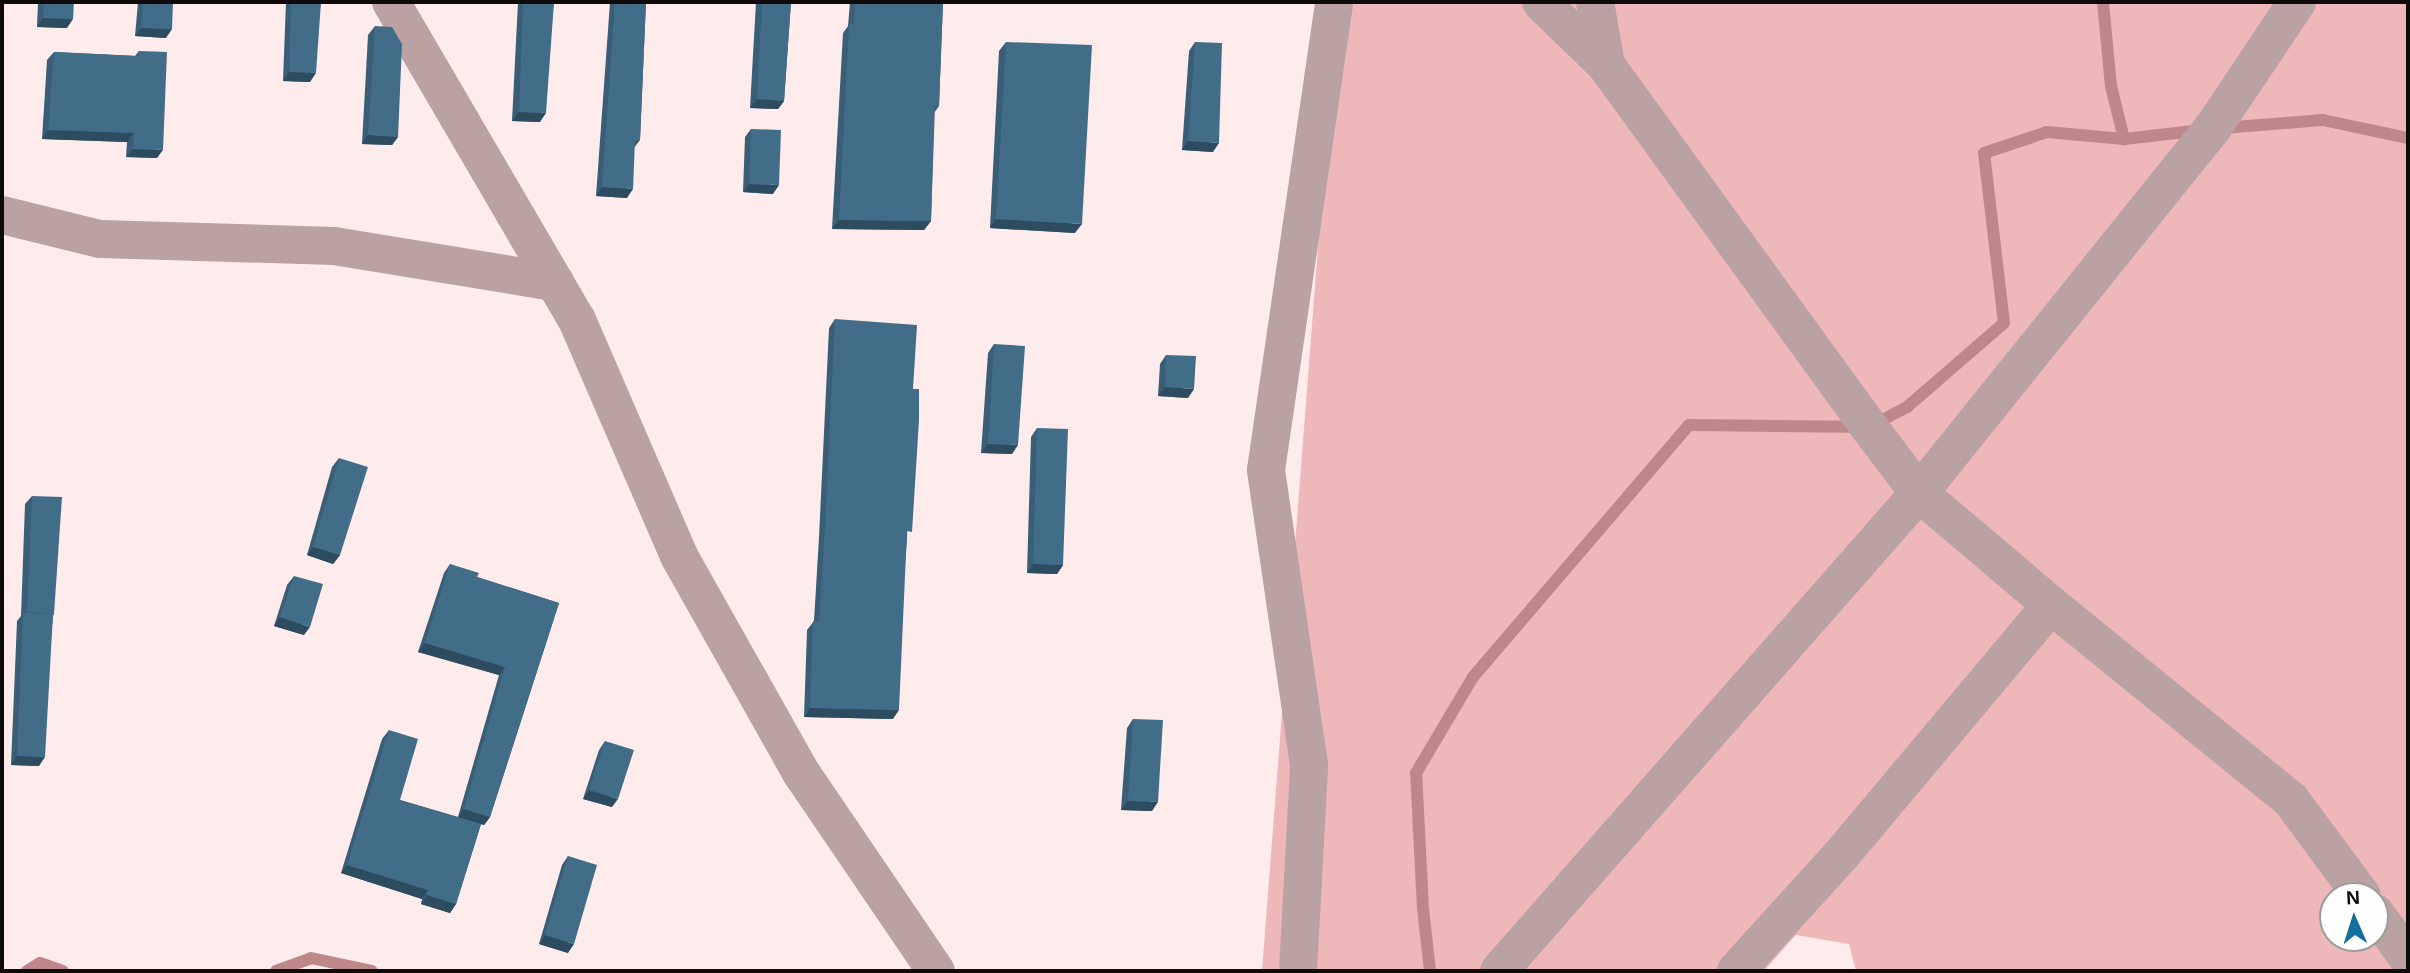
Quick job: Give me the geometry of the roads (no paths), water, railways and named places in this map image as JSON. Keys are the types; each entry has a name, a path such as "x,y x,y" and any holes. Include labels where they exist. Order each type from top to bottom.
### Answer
{"street":[{"path":"390,2 577,320 679,556 802,774 936,971"},
{"path":"1298,971 1309,765 1266,470 1334,2"},
{"path":"1541,2 1606,65 1919,492 2052,605 2291,800 2352,882"},
{"path":"1595,2 1606,65"},
{"path":"1499,971 1919,492 2212,129 2297,2"},
{"path":"2,215 100,239 334,246 555,282"},
{"path":"1736,971 1842,854 2052,605"},
{"path":"2389,932 2408,958"}],"waterway":[{"path":"2103,2 2111,86 2124,139 2202,130"},
{"path":"2223,128 2323,120 2408,138"},
{"path":"1430,971 1423,909 1416,773 1473,677 1689,425 1869,427 1907,407 2004,323 1984,153 2047,132 2124,139"},
{"path":"276,971 311,958 372,971"},
{"path":"27,971 40,963 63,971"}]}
